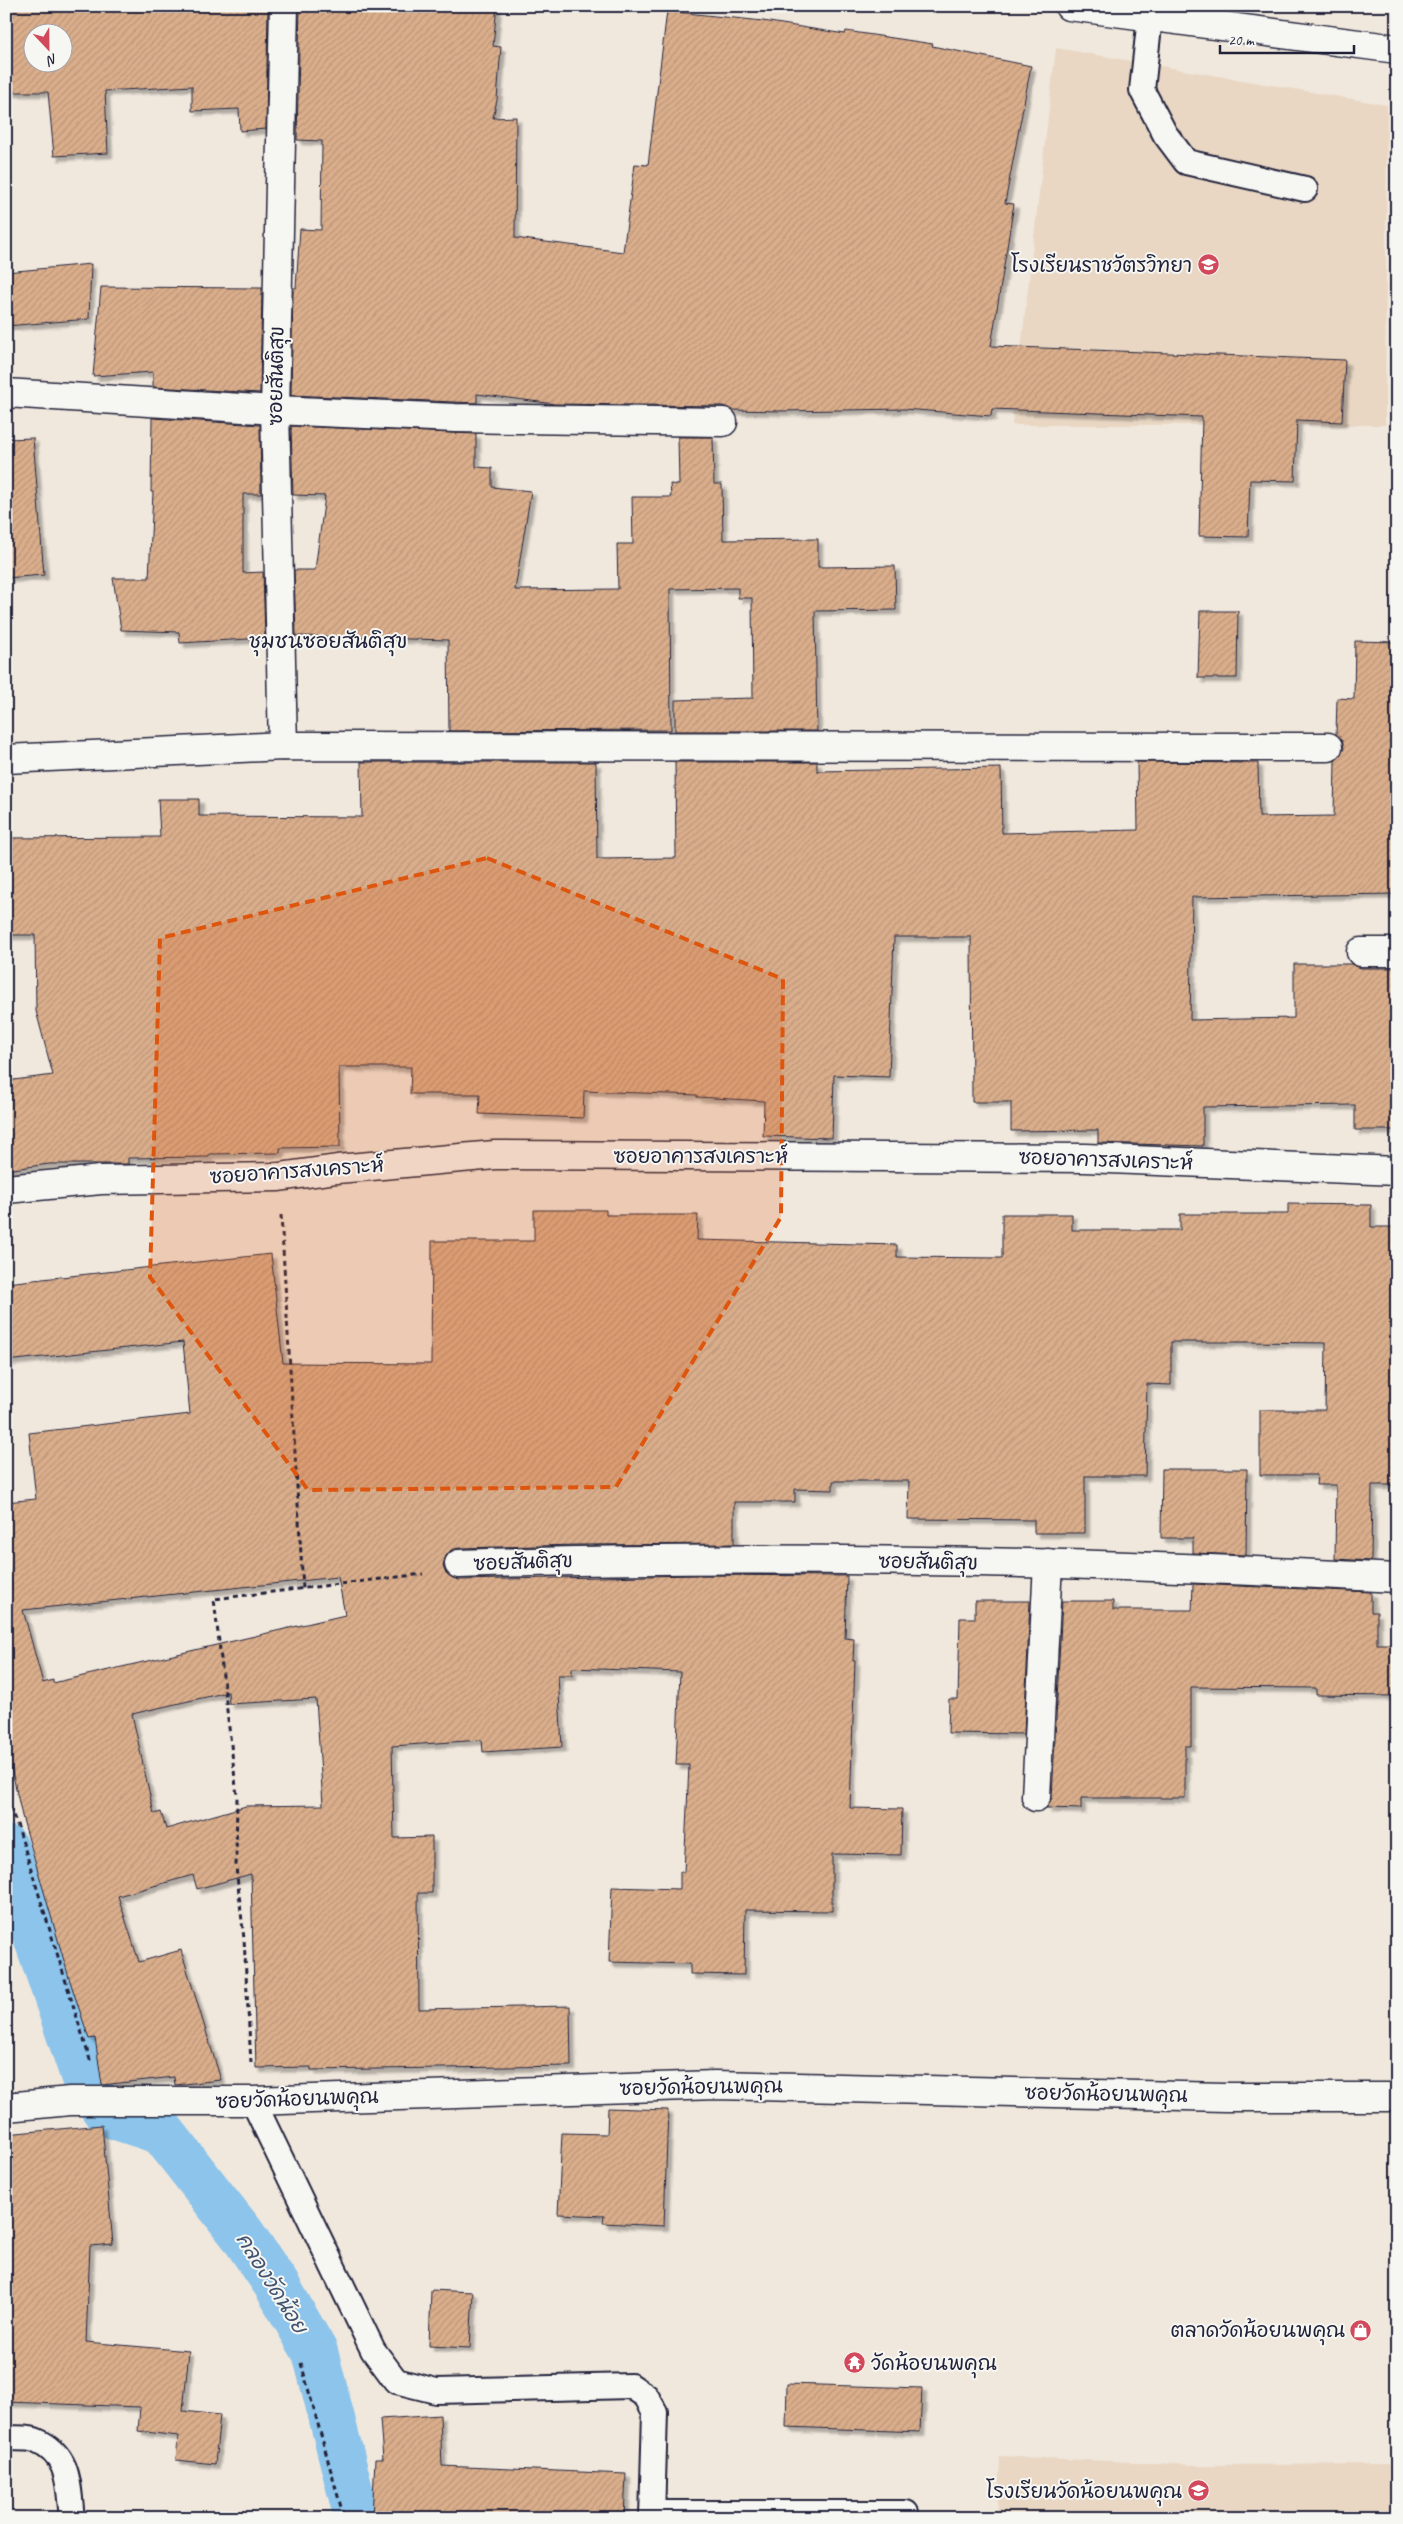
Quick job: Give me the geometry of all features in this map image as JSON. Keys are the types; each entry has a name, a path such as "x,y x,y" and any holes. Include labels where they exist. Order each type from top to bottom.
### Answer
{"street":[{"name":"ซอยสันติสุข","path":"283,746 275,410 284,6"},
{"path":"1069,6 1150,12 1397,49"},
{"path":"6,393 275,410 455,418 723,422"},
{"path":"6,759 283,746 1328,747"},
{"path":"1361,952 1397,952"},
{"name":"ซอยอาคารสงเคราะห์","path":"6,1189 101,1180 279,1177 337,1169 495,1155 1085,1158 1397,1171"},
{"name":"ซอยสันติสุข","path":"460,1564 632,1558 1048,1563 1397,1578"},
{"path":"1036,1798 1048,1563"},
{"name":"ซอยวัดน้อยนพคุณ","path":"6,2107 70,2101 253,2101 715,2085 1225,2097 1397,2097"}],"lane":[{"path":"1150,12 1142,90 1165,134 1186,162 1305,189"},
{"path":"253,2101 373,2350 396,2381 436,2391 631,2386 646,2396 655,2412 652,2516 906,2513"},
{"path":"6,2438 36,2440 58,2454 67,2476 72,2518"}],"path":[{"path":"279,1177 303,1589"},
{"path":"253,2101 244,1939 236,1867 237,1796 214,1599 433,1573 460,1564"},
{"path":"6,1799 18,1827 103,2102"},
{"path":"301,2363 344,2518"}],"highlighted area":[{"path":"487,858 783,979 781,1217 616,1487 308,1490 150,1277 160,938"}],"shaded area":[{"name":"โรงเรียนราชวัตรวิทยา","path":"1056,48 1387,105 1385,425 1012,425"},
{"name":"โรงเรียนวัดน้อยนพคุณ","path":"1000,2456 1198,2465 1397,2464 1397,2518 997,2518"}],"building":[{"path":"6,6 268,6 266,129 240,131 239,109 192,111 192,86 105,91 108,153 54,156 48,92 6,92"},
{"path":"300,6 497,6 493,46 501,47 497,100 493,118 516,117 515,238 623,252 635,164 648,165 667,11 763,21 845,34 846,31 933,44 932,46 1031,66 1005,203 1014,204 991,346 1345,360 1342,422 1297,420 1295,481 1250,480 1248,537 1199,536 1202,417 992,409 991,416 904,409 732,410 723,406 555,404 477,394 477,403 291,395 293,288 296,288 300,229 321,230 322,141 297,140"},
{"path":"91,264 89,319 6,326 6,272"},
{"path":"101,287 262,288 260,393 153,387 153,372 93,376"},
{"path":"152,418 260,425 261,494 243,494 243,573 263,572 265,638 180,643 179,632 121,630 113,578 149,578 153,492 151,492"},
{"path":"291,426 476,434 476,467 492,468 492,487 531,491 515,590 618,589 617,544 633,544 632,497 671,497 670,484 679,485 678,437 713,437 714,484 722,484 723,540 818,539 818,567 895,566 896,610 815,611 817,731 675,731 675,700 753,698 752,598 738,598 738,588 670,589 671,730 449,731 448,640 296,636 294,570 315,570 325,496 293,495"},
{"path":"33,438 44,575 6,578 6,439"},
{"path":"1200,611 1238,611 1237,678 1198,678"},
{"path":"1355,641 1397,642 1397,894 1192,897 1190,1020 1294,1018 1294,964 1351,964 1361,968 1397,968 1397,1130 1355,1130 1355,1105 1203,1107 1203,1146 1098,1143 1098,1130 1011,1131 1011,1102 972,1102 971,937 894,937 889,1077 834,1075 832,1138 763,1136 764,1101 697,1097 697,1095 584,1091 583,1118 479,1114 480,1094 410,1094 411,1067 339,1067 340,1147 280,1148 280,1153 209,1154 209,1157 128,1158 128,1164 49,1164 6,1170 6,1081 53,1075 36,1011 35,935 6,935 6,838 160,837 158,799 199,799 199,816 362,817 361,762 596,762 597,859 676,858 675,762 817,762 817,771 1001,768 1002,833 1138,830 1137,762 1258,763 1259,817 1334,816 1335,761 1341,755 1344,748 1342,740 1336,734 1337,698 1354,699"},
{"path":"1288,1204 1371,1205 1371,1227 1397,1227 1397,1485 1372,1485 1371,1561 1335,1559 1336,1485 1316,1485 1317,1475 1260,1475 1260,1410 1325,1410 1326,1343 1248,1342 1171,1342 1171,1385 1147,1384 1145,1476 1085,1476 1085,1533 1034,1533 1034,1520 908,1519 909,1481 833,1481 833,1490 795,1489 795,1502 734,1502 734,1544 576,1545 459,1548 451,1550 446,1556 443,1565 446,1573 459,1580 694,1575 847,1576 845,1638 854,1639 853,1661 855,1661 850,1808 902,1809 901,1855 832,1854 832,1911 745,1910 744,1975 690,1974 690,1964 609,1962 612,1887 680,1889 680,1872 684,1872 689,1765 676,1765 680,1672 572,1668 572,1675 558,1675 562,1747 483,1752 482,1740 392,1746 394,1838 432,1837 432,1893 418,1893 419,2009 570,2006 571,2066 311,2070 311,2067 256,2068 251,1874 197,1889 193,1875 118,1896 139,1962 181,1950 221,2080 175,2085 174,2077 102,2085 95,2038 89,2039 69,1978 22,1816 6,1744 6,1589 12,1589 6,1540 6,1502 36,1499 29,1433 190,1414 183,1342 6,1361 6,1283 271,1254 283,1363 431,1364 432,1241 534,1241 534,1210 606,1210 606,1215 698,1215 697,1240 897,1245 897,1257 1002,1258 1002,1214 1072,1214 1072,1230 1180,1230 1180,1214 1288,1214","holes":["338,1577 345,1615 53,1683 53,1680 43,1683 23,1610","228,1692 229,1704 316,1699 323,1805 246,1806 166,1829 161,1812 154,1814 132,1714"]},
{"path":"1162,1469 1247,1469 1246,1555 1193,1553 1193,1538 1161,1538"},
{"path":"1193,1584 1371,1592 1371,1612 1377,1612 1377,1644 1395,1644 1394,1696 1316,1695 1316,1688 1191,1687 1191,1746 1185,1746 1185,1798 1081,1798 1081,1809 1046,1808 1052,1798 1062,1601 1113,1601 1113,1610 1192,1610"},
{"path":"975,1601 1030,1601 1024,1734 948,1733 949,1699 958,1699 960,1618 975,1618"},
{"path":"608,2108 668,2110 664,2226 603,2223 604,2216 558,2214 562,2133 607,2134"},
{"path":"102,2125 113,2244 90,2246 86,2342 189,2351 183,2411 220,2415 215,2464 176,2460 178,2436 138,2431 140,2407 6,2402 6,2134"},
{"path":"431,2290 473,2292 470,2348 429,2346"},
{"path":"787,2384 922,2388 920,2432 786,2427"},
{"path":"440,2415 442,2466 626,2474 624,2518 372,2518 375,2459 383,2459 380,2419"}],"waterway":[{"name":"คลองวัดน้อย","path":"6,1848 84,2078 93,2096"},
{"name":"คลองวัดน้อย","path":"102,2106 113,2116 162,2132 242,2234 276,2284 315,2352 357,2518"}],"place":[{"name":"โรงเรียนราชวัตรวิทยา","path":"1208,265"},
{"name":"ตลาดวัดน้อยนพคุณ","path":"1361,2330"},
{"name":"วัดน้อยนพคุณ","path":"855,2363"},
{"name":"โรงเรียนวัดน้อยนพคุณ","path":"1198,2491"}],"district":[{"name":"ชุมชนซอยสันติสุข","path":"328,641"}]}
